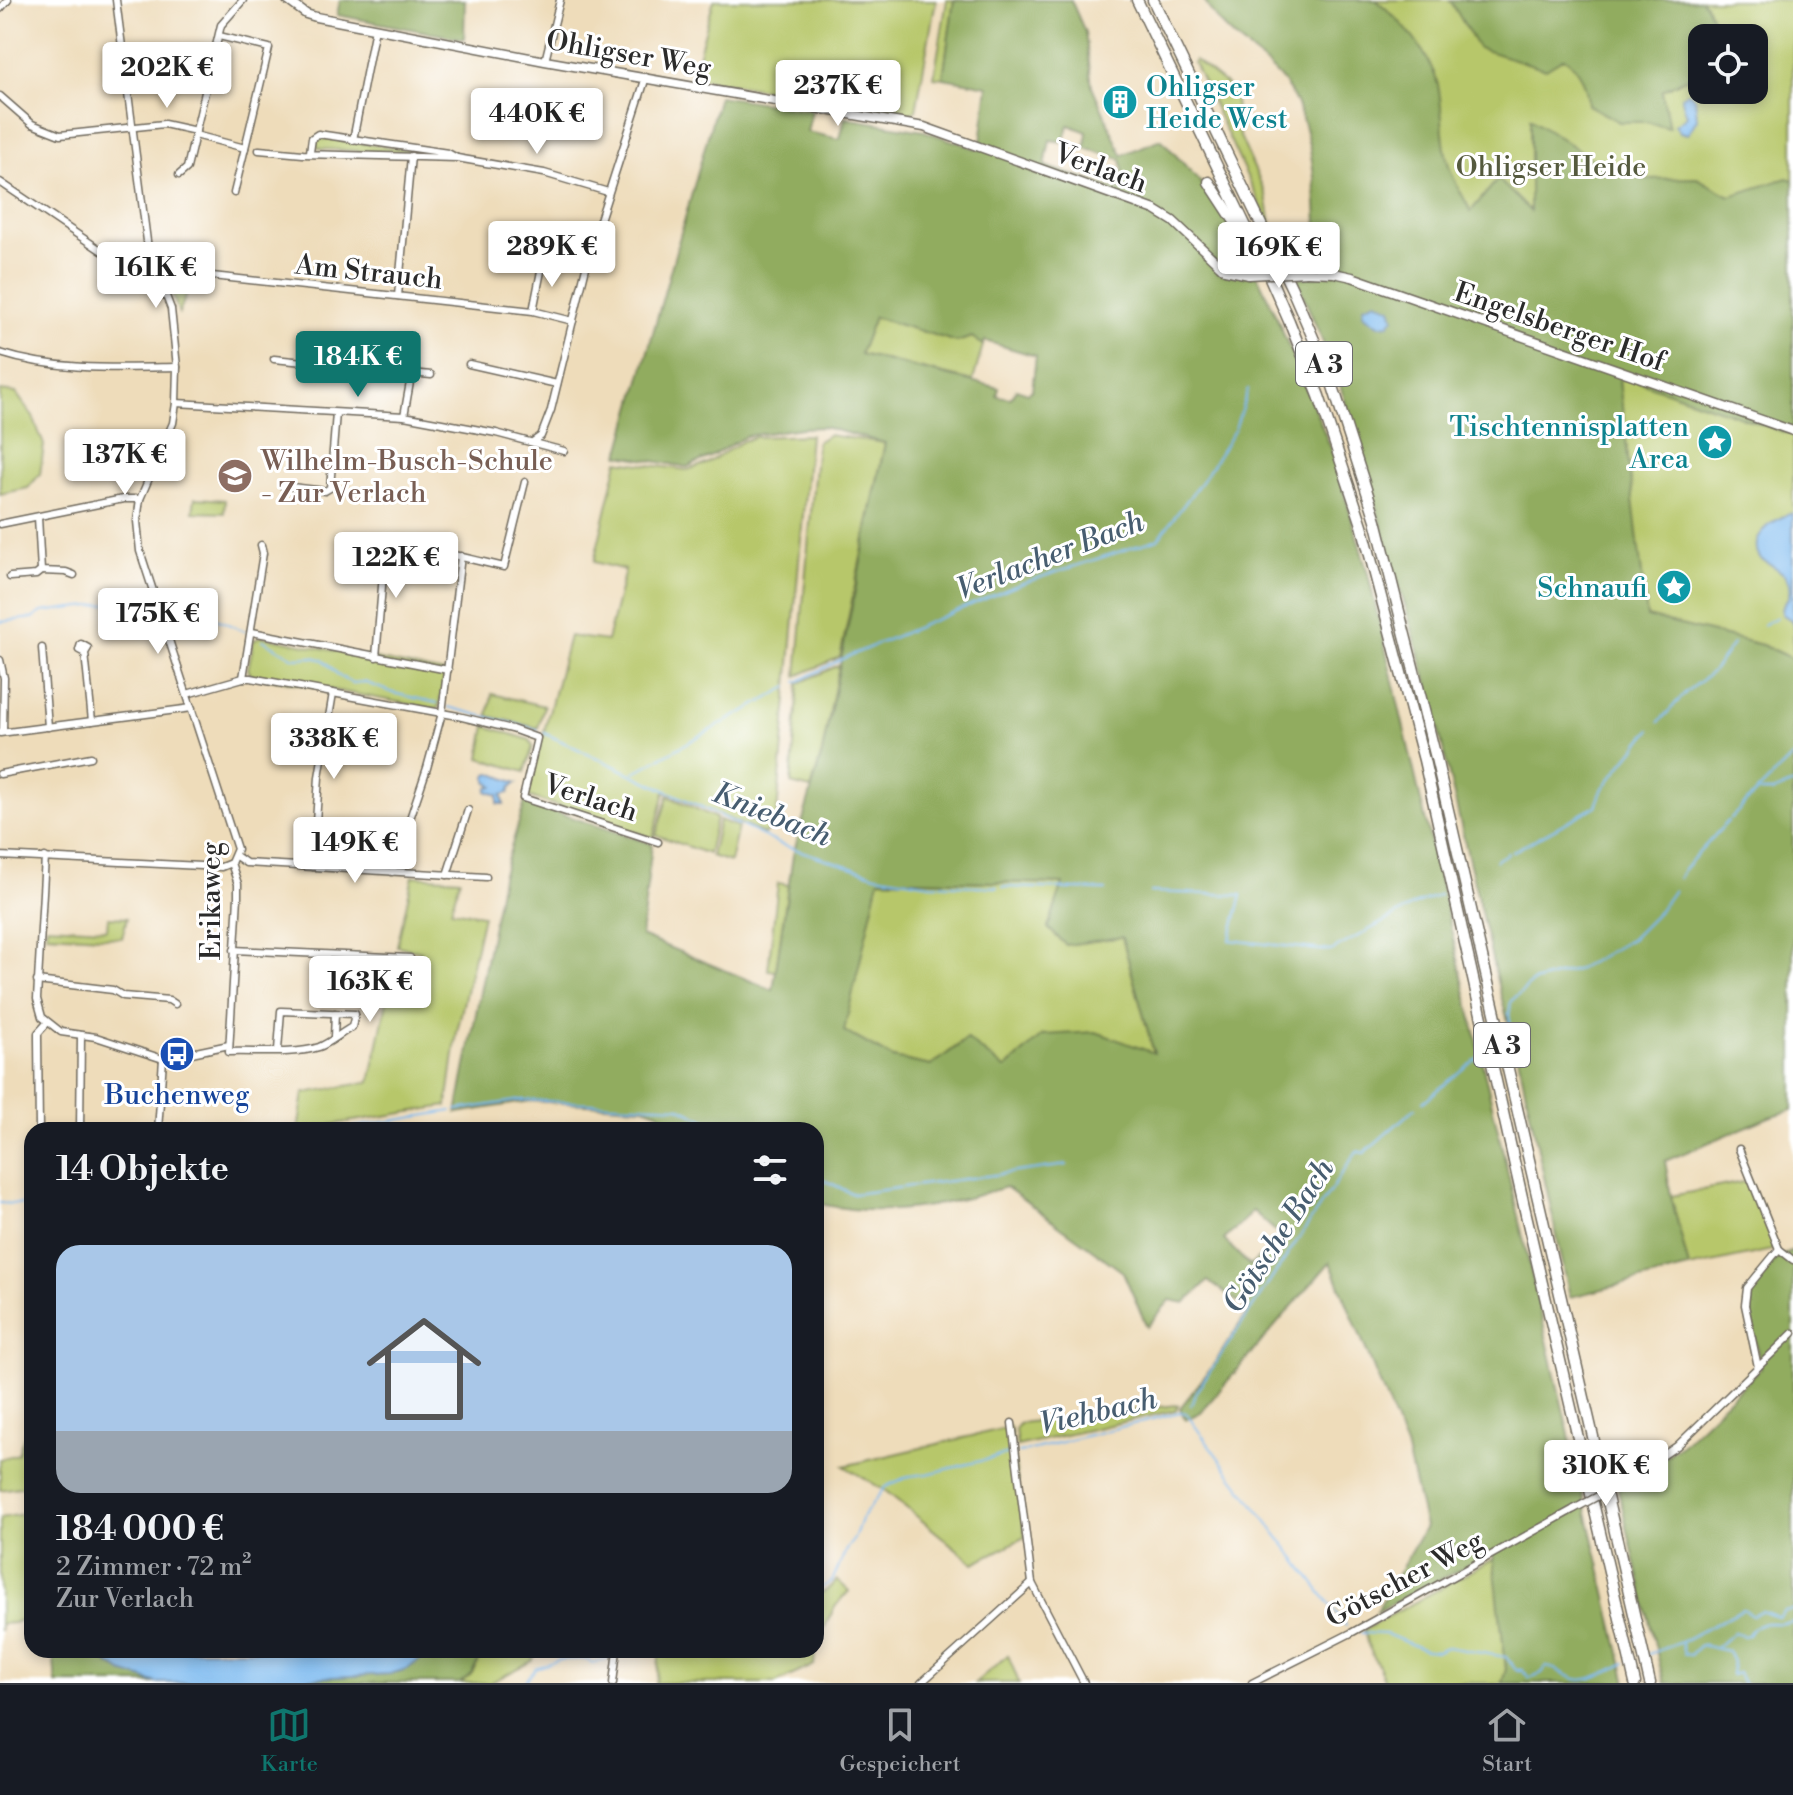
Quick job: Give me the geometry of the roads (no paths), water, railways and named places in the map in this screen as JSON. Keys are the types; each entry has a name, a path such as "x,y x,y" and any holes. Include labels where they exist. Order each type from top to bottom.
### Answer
{"highway":[{"name":"A 3","path":"1137,0 1264,264 1319,396 1362,525 1424,760 1635,1683"},
{"name":"A 3","path":"1153,0 1292,289 1330,377 1376,520 1436,758 1650,1683"},
{"path":"1209,182 1264,264"},
{"path":"1281,251 1292,289"}],"street":[{"path":"0,9 8,0"},
{"name":"Erikaweg","path":"116,0 148,249 173,316 177,367 176,403 166,443 140,499 137,521 140,551 235,840 236,856 231,863 238,884 229,1048"},
{"path":"179,175 187,168 219,36 228,15 243,0"},
{"name":"Ohligser Weg","path":"287,0 316,17 545,61 920,126"},
{"path":"545,61 560,0"},
{"path":"353,140 375,28"},
{"path":"219,36 269,48 234,193"},
{"path":"534,441 541,436 551,410 590,251 646,77"},
{"path":"0,96 32,124 60,135 168,125 245,148"},
{"name":"Verlach","path":"920,126 1155,210 1173,221 1225,270 1249,275"},
{"path":"310,152 315,135 448,153 457,158"},
{"path":"259,150 457,158 544,173 608,192"},
{"path":"398,296 411,156"},
{"path":"0,182 102,251 123,255 148,249"},
{"path":"533,311 543,261"},
{"name":"Engelsberger Hof","path":"1249,275 1309,272 1352,277 1793,431"},
{"name":"Am Strauch","path":"160,277 203,275 533,311 573,321"},
{"path":"0,353 50,365 177,367"},
{"path":"274,359 431,375"},
{"path":"469,364 557,384"},
{"path":"404,416 412,371"},
{"path":"176,403 404,416 534,441 564,451"},
{"path":"283,486 325,491 330,488 336,413"},
{"path":"376,657 386,539 504,567 525,482"},
{"path":"0,524 123,499 140,499"},
{"path":"38,517 41,571"},
{"path":"243,678 263,553 261,545"},
{"path":"392,872 442,713 461,556"},
{"path":"10,577 36,575 41,571 74,575"},
{"path":"252,632 448,670"},
{"path":"42,648 48,727"},
{"path":"85,653 92,721"},
{"path":"0,660 4,678 2,732 192,708"},
{"path":"187,694 243,678 442,713"},
{"path":"313,867 319,777 333,693"},
{"name":"Verlach","path":"442,713 537,738 523,798 658,842"},
{"path":"0,774 91,757"},
{"path":"447,875 468,810"},
{"path":"0,854 221,867 231,863"},
{"path":"236,856 246,863 486,877"},
{"path":"45,857 37,1006 47,1023 61,1032 96,1037 163,1059 229,1048 278,1050 307,1050 322,1046 352,1027 355,1014 281,1011 278,1050"},
{"path":"234,950 410,958"},
{"path":"37,981 113,990 123,996 169,1000 175,1004"},
{"path":"334,1037 335,1013"},
{"path":"39,1122 38,1033 47,1023"},
{"path":"80,1122 81,1036"},
{"path":"159,1122 163,1059"},
{"path":"1739,1149 1779,1249 1793,1260"},
{"path":"1758,1367 1745,1305 1747,1288 1779,1249"},
{"name":"Götscher Weg","path":"1252,1683 1351,1633 1624,1482 1677,1446 1793,1333"},
{"path":"1012,1423 1032,1583 1084,1683"},
{"path":"921,1683 1032,1583"},
{"path":"613,1683 616,1658"}],"water":[{"path":"1688,93 1688,104 1696,104 1697,119 1688,134 1680,132 1675,125 1687,116 1681,97"},
{"path":"1376,301 1391,308 1394,317 1389,324 1379,325 1363,314 1364,306"},
{"path":"1793,513 1793,626 1791,620 1782,614 1789,596 1788,582 1777,568 1761,559 1757,544 1764,530 1778,519"},
{"path":"487,774 517,783 509,793 502,795 504,804 498,804 498,795 487,791 488,787 493,786 487,782"},
{"path":"102,1658 423,1658 407,1669 390,1674 283,1683 157,1683 122,1672"}],"waterway":[{"name":"Verlacher Bach","path":"797,682 842,659 1020,584 1158,539 1206,475 1235,429 1248,389"},
{"name":"Kniebach","path":"0,622 33,618 42,612 146,599"},
{"name":"Kniebach","path":"164,601 188,607 245,631"},
{"name":"Kniebach","path":"1763,625 1777,617"},
{"name":"Kniebach","path":"263,640 294,658 324,660 339,676 352,683 364,682 393,693 437,703"},
{"name":"Kniebach","path":"1659,722 1687,691 1712,672 1733,644"},
{"name":"Verlacher Bach","path":"635,772 788,687"},
{"name":"Kniebach","path":"448,707 538,730"},
{"name":"Kniebach","path":"1512,852 1596,806 1603,788 1650,730"},
{"name":"Kniebach","path":"544,733 782,845 876,875 930,884 997,887"},
{"name":"Götsche Bach","path":"1731,818 1793,756"},
{"path":"1760,792 1773,792 1793,784"},
{"name":"Götsche Bach","path":"1679,878 1728,821"},
{"name":"Kniebach","path":"1495,861 1508,853"},
{"name":"Kniebach","path":"1003,887 1106,890"},
{"name":"Götsche Bach","path":"1514,1046 1509,1015 1511,1001 1533,982 1579,969 1631,939 1659,911 1674,890"},
{"name":"Kniebach","path":"1150,892 1242,895 1230,940 1331,951 1414,905 1439,895"},
{"name":"Götsche Bach","path":"1423,1102 1481,1055"},
{"path":"457,1110 522,1100 679,1107 709,1122"},
{"name":"Götsche Bach","path":"1191,1405 1196,1392 1357,1151 1364,1153 1415,1108"},
{"path":"385,1122 452,1111"},
{"path":"824,1180 853,1194 1067,1165"},
{"path":"0,1203 24,1204"},
{"name":"Viehbach","path":"1019,1453 1186,1413 1346,1626"},
{"name":"Viehbach","path":"824,1586 832,1581 861,1519 885,1487 909,1476 1013,1453"},
{"name":"Viehbach","path":"1646,1655 1681,1642 1743,1609 1752,1615 1761,1611 1778,1617 1784,1611 1793,1610"},
{"path":"1717,1647 1734,1632 1743,1636 1762,1623 1793,1622"},
{"name":"Viehbach","path":"1361,1633 1386,1634 1425,1650 1437,1651 1447,1647 1506,1657 1516,1670 1523,1670 1529,1678 1542,1673 1546,1667 1582,1680 1626,1663"},
{"path":"1681,1642 1684,1654 1690,1655 1700,1645 1728,1651 1733,1662 1731,1675 1738,1673 1743,1683"},
{"name":"Viehbach","path":"524,1683 536,1668 558,1660 584,1659 593,1663 608,1658"}],"place":[{"name":"Ohligser Heide West","path":"1120,102"},
{"name":"Tischtennisplatten Area","path":"1715,442"},
{"name":"Wilhelm-Busch-Schule - Zur Verlach","path":"235,476"},
{"name":"Schnaufi","path":"1674,587"},
{"name":"Buchenweg","path":"177,1054"}],"park label":[{"name":"Ohligser Heide","path":"1551,166"}]}
